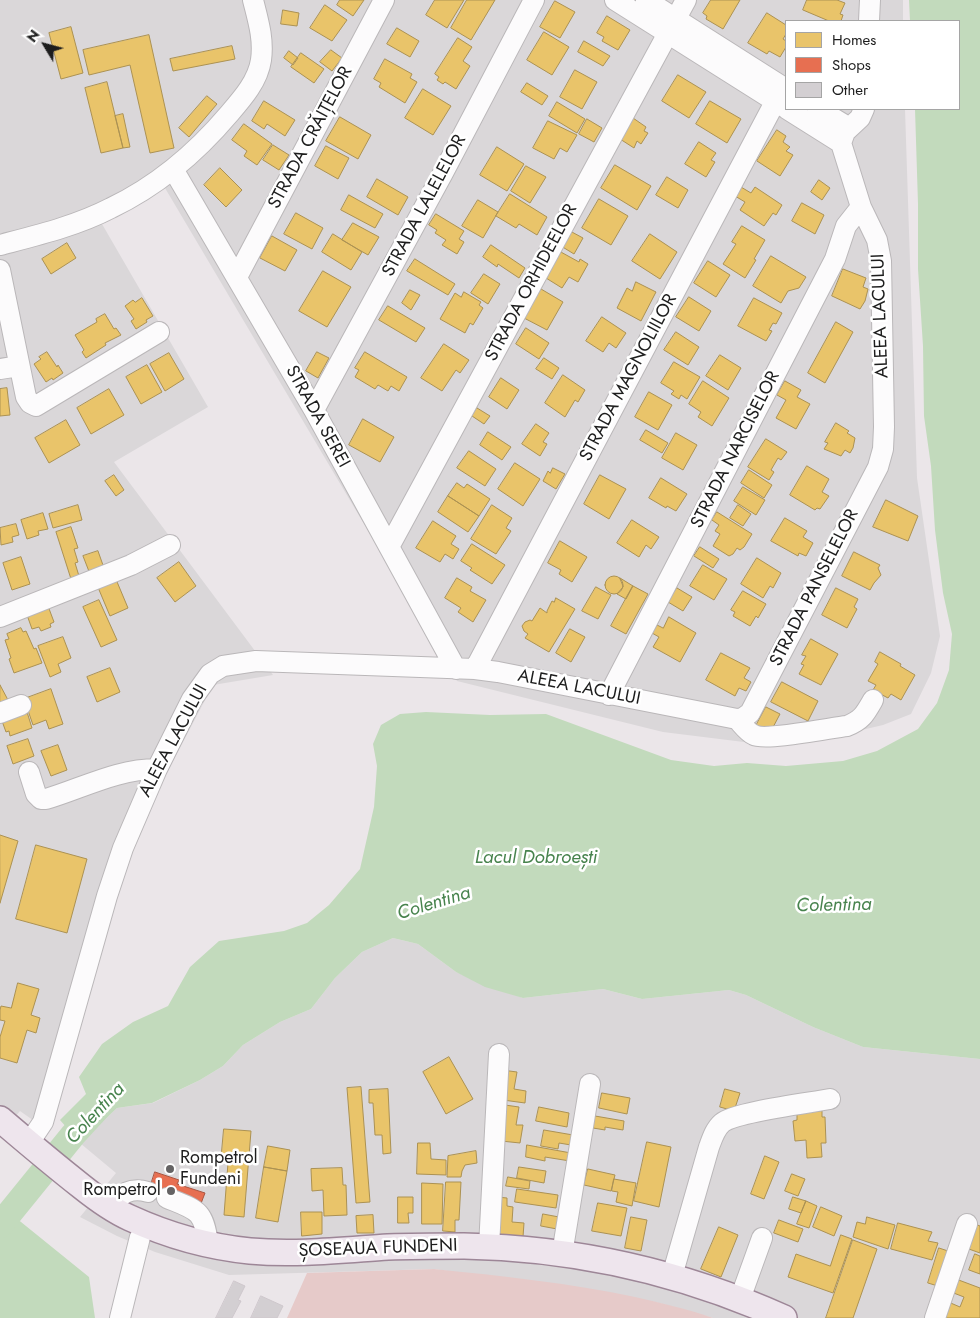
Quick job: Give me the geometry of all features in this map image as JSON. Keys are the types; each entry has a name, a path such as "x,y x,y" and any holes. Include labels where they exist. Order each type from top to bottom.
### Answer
{"main road":[{"name":"ȘOSEAUA FUNDENI","path":"0,1119 27,1148 106,1210 118,1227 140,1237 208,1258 256,1265 284,1266 442,1260 503,1262 561,1268 668,1289 784,1318"},
{"name":"ȘOSEAUA FUNDENI","path":"0,1136 27,1148"},
{"name":"ȘOSEAUA FUNDENI","path":"106,1210 146,1225 208,1244 250,1251 288,1253 420,1246 488,1247 562,1254 672,1276 745,1309"}],"street":[{"path":"0,245 51,232 112,208 173,169 207,138 235,107 254,82 261,60 262,49 253,0"},
{"name":"STRADA CRĂIȚELOR","path":"237,276 384,0"},
{"name":"STRADA LALELELOR","path":"314,410 534,0"},
{"path":"615,0 671,26 783,99"},
{"path":"646,0 671,26"},
{"name":"STRADA ORHIDEELOR","path":"389,547 686,0"},
{"path":"869,20 870,0"},
{"name":"STRADA MAGNOLIILOR","path":"466,669 783,99"},
{"path":"802,110 845,135"},
{"path":"819,110 845,135"},
{"path":"845,135 860,118 864,110"},
{"name":"ALEEA LACULUI","path":"845,135 862,207 877,240 881,261 883,449"},
{"name":"STRADA SEREI","path":"173,169 314,410 389,547 466,669"},
{"name":"STRADA NARCISELOR","path":"609,695 835,259 846,226 862,207"},
{"path":"0,270 10,367 30,403 36,406 159,332"},
{"name":"STRADA PANSELELOR","path":"737,719 743,718 754,707 878,467 883,449"},
{"path":"0,617 131,565 170,545"},
{"name":"ALEEA LACULUI","path":"27,1148 43,1122 107,896 123,848 157,769 201,684 210,674 223,666 256,661 466,669 498,672 737,719"},
{"path":"737,719 748,731 758,737 791,734 846,726 857,722 863,717 873,700"},
{"path":"0,713 21,705"},
{"path":"29,772 36,794 41,799 46,799 122,773 157,769"},
{"path":"488,1247 499,1054"},
{"path":"562,1254 590,1084"},
{"path":"672,1276 709,1147 717,1130 723,1123 740,1116 830,1099"},
{"path":"106,1210 117,1198 126,1192 135,1190 158,1195 197,1211 206,1226 208,1244"},
{"path":"935,1318 967,1224"},
{"path":"120,1318 140,1237"},
{"path":"745,1309 762,1238"}],"shaded area":[{"path":"0,0 903,0 903,20 785,20 785,110 905,110 917,478 940,636 931,673 911,714 883,725 836,736 768,745 663,732 457,681 165,188 102,224 208,407 114,462 273,675 213,685 164,778 130,855 47,1130 20,1111 0,1135"},
{"path":"393,938 418,944 456,972 523,998 603,989 642,999 729,990 746,995 813,1027 863,1047 980,1059 980,1318 713,1318 655,1302 434,1269 229,1275 155,1252 117,1236 80,1217 116,1173 80,1143 117,1108 153,1103 200,1080 223,1066 243,1045 280,1022 311,1009 335,978 362,952"},
{"path":"434,1269 535,1280 610,1292 674,1306 713,1318 287,1318 307,1273"}],"water":[{"name":"Lacul Dobroești","path":"909,0 980,0 980,1059 863,1047 813,1027 746,995 729,990 642,999 603,989 523,998 485,987 456,972 418,944 393,938 362,952 335,978 311,1009 280,1022 243,1045 223,1066 200,1080 152,1103 117,1108 80,1143 60,1120 86,1094 79,1077 102,1044 133,1022 168,1006 190,967 219,941 284,931 307,923 329,905 360,869 374,807 377,766 373,744 381,725 400,714 426,712 490,715 546,714 671,760 714,766 747,763 786,766 843,761 877,751 918,729 937,703 949,670 952,634 943,593 935,530 931,466 924,416 923,346 918,269 915,110 960,110 960,20 910,20"},
{"path":"0,1205 89,1277 95,1318 0,1318"}],"building: Homes":[{"path":"340,0 364,0 353,16 337,5"},
{"path":"435,0 464,0 447,28 426,15"},
{"path":"467,0 495,0 471,40 451,28"},
{"path":"711,0 740,0 723,29 706,19 707,16 703,13"},
{"path":"807,0 837,0 845,3 840,14 843,15 841,20 827,20 803,10"},
{"path":"555,1 575,12 560,38 540,27"},
{"path":"325,5 347,20 332,41 310,28"},
{"path":"283,10 299,13 297,26 281,24"},
{"path":"767,13 785,24 785,36 783,39 785,40 785,49 780,57 769,51 767,54 748,43"},
{"path":"607,16 630,30 618,50 602,41 604,37 597,33"},
{"path":"71,27 83,73 61,79 49,33"},
{"path":"397,28 419,41 410,57 387,44"},
{"path":"544,32 569,47 552,75 527,60"},
{"path":"149,35 174,148 150,153 130,65 89,75 83,50"},
{"path":"458,38 472,47 463,61 470,66 456,89 445,82 443,84 437,80 439,77 435,74"},
{"path":"584,41 610,56 603,66 578,52"},
{"path":"232,46 235,59 173,71 170,59"},
{"path":"331,50 342,58 332,71 320,62"},
{"path":"289,51 298,58 293,65 284,58"},
{"path":"301,53 324,69 314,83 291,67"},
{"path":"385,59 412,74 410,78 417,82 405,103 379,87 381,83 374,79"},
{"path":"575,70 597,82 582,109 560,97"},
{"path":"678,75 706,92 689,118 662,101"},
{"path":"107,82 123,148 101,153 85,88"},
{"path":"527,83 548,96 542,105 521,92"},
{"path":"423,89 451,106 433,135 405,118"},
{"path":"207,96 217,104 189,137 179,128"},
{"path":"264,101 295,120 285,136 267,124 264,129 252,121"},
{"path":"710,101 741,119 727,143 696,124"},
{"path":"557,102 585,119 577,133 549,116"},
{"path":"123,114 130,147 123,148 115,116"},
{"path":"340,117 371,135 358,159 326,141"},
{"path":"633,118 646,127 644,131 648,133 641,144 637,141 634,148 620,139"},
{"path":"587,119 602,128 594,142 579,134"},
{"path":"548,121 577,135 567,152 560,148 554,159 533,148"},
{"path":"244,124 272,144 257,165 244,156 247,151 232,140"},
{"path":"777,130 786,136 783,142 790,147 786,151 793,155 780,176 757,161"},
{"path":"699,142 716,153 711,160 715,162 706,177 685,164"},
{"path":"273,145 289,155 279,170 263,160"},
{"path":"326,146 349,158 338,179 315,166"},
{"path":"497,147 524,164 507,191 480,175"},
{"path":"615,165 651,186 637,210 601,188"},
{"path":"526,166 546,177 530,203 511,191"},
{"path":"220,168 242,190 226,207 204,185"},
{"path":"667,177 688,190 678,208 656,195"},
{"path":"377,179 408,197 398,215 367,197"},
{"path":"819,180 830,188 822,200 811,192"},
{"path":"741,187 751,193 755,187 782,205 776,215 773,213 764,226 740,210 745,202 735,196"},
{"path":"510,194 547,217 537,235 519,224 516,228 496,216"},
{"path":"349,195 383,214 375,228 341,210"},
{"path":"599,199 628,216 611,245 582,228"},
{"path":"478,200 498,212 483,238 462,226"},
{"path":"802,203 824,215 815,234 792,221"},
{"path":"296,213 323,228 312,249 284,234"},
{"path":"436,214 464,231 459,239 464,242 457,254 442,245 446,240 435,233 437,230 429,225"},
{"path":"353,223 379,237 368,255 342,240"},
{"path":"742,226 765,240 745,278 723,264 736,244 732,242"},
{"path":"570,231 583,238 574,254 561,246"},
{"path":"333,234 362,252 351,270 322,252"},
{"path":"650,234 677,252 660,279 632,261"},
{"path":"272,236 297,250 285,271 260,258"},
{"path":"67,243 76,258 51,274 42,259"},
{"path":"491,245 525,268 519,278 498,264 497,267 483,257"},
{"path":"559,251 579,262 580,259 588,264 578,282 569,277 562,288 546,278 552,268 550,266"},
{"path":"771,256 806,277 799,288 788,291 781,303 753,286"},
{"path":"415,259 455,284 448,295 407,271"},
{"path":"708,261 730,275 716,297 694,283"},
{"path":"843,269 866,278 863,287 868,289 865,301 860,309 832,296"},
{"path":"323,271 351,287 327,327 299,311"},
{"path":"484,274 500,284 488,304 471,293"},
{"path":"636,282 656,292 641,321 617,308 627,288 632,291"},
{"path":"541,289 563,302 547,330 524,318"},
{"path":"410,290 420,295 411,310 402,303"},
{"path":"464,292 481,302 479,305 483,308 473,325 470,323 465,333 440,319 455,293 461,297"},
{"path":"689,297 711,311 699,331 676,317"},
{"path":"142,298 153,316 136,329 131,321 134,319 125,306 133,300 135,302"},
{"path":"754,298 782,313 776,324 773,323 769,330 772,331 766,341 738,326"},
{"path":"388,306 425,328 416,342 379,320"},
{"path":"105,314 114,329 116,328 121,335 105,343 106,345 86,358 82,352 84,350 75,335 97,322 96,319"},
{"path":"602,317 626,333 616,348 609,343 603,352 586,341"},
{"path":"836,322 853,332 825,383 808,373"},
{"path":"526,328 549,343 539,359 516,344"},
{"path":"676,332 699,347 688,365 664,350"},
{"path":"444,344 469,360 460,373 456,370 442,391 421,378"},
{"path":"47,352 63,373 53,380 52,378 46,382 34,364 41,359 39,357"},
{"path":"317,352 329,358 318,378 306,371"},
{"path":"365,352 407,377 399,391 391,386 388,391 378,385 375,389 355,377 359,370 355,368"},
{"path":"169,353 184,379 165,391 150,364"},
{"path":"720,355 741,368 728,390 706,376"},
{"path":"544,358 559,368 552,379 536,369"},
{"path":"674,362 700,377 687,399 681,395 679,399 671,394 674,391 661,383"},
{"path":"147,365 162,392 141,404 126,377"},
{"path":"563,375 585,390 578,402 575,400 565,417 545,403"},
{"path":"501,378 519,390 507,409 489,397"},
{"path":"703,381 729,398 712,426 698,417 701,412 689,404"},
{"path":"785,381 801,390 797,397 810,404 796,429 776,418 786,400 777,395"},
{"path":"7,388 10,415 0,416 0,389"},
{"path":"109,389 124,415 91,434 77,408"},
{"path":"649,392 672,405 658,430 635,417"},
{"path":"477,408 490,416 484,424 472,416"},
{"path":"363,419 394,437 380,462 349,445"},
{"path":"66,420 80,445 49,463 35,438"},
{"path":"836,423 849,431 847,433 855,438 850,453 845,450 841,456 824,449 828,443 825,442"},
{"path":"536,424 549,433 543,442 547,444 540,456 522,444"},
{"path":"646,430 668,443 662,453 640,440"},
{"path":"488,432 511,447 502,460 480,445"},
{"path":"676,433 697,445 683,470 662,458"},
{"path":"766,439 787,452 781,460 778,458 771,470 774,472 769,480 748,467"},
{"path":"469,451 496,469 485,486 457,468"},
{"path":"515,463 540,479 523,506 498,489"},
{"path":"807,466 829,479 822,492 829,496 820,509 817,508 815,510 790,495"},
{"path":"553,468 565,474 556,489 543,481 548,471 550,473"},
{"path":"749,470 772,485 764,498 741,483"},
{"path":"114,475 124,490 116,496 105,481"},
{"path":"600,475 626,489 609,519 584,504"},
{"path":"661,478 687,494 676,511 667,506 666,508 649,498"},
{"path":"457,483 464,488 467,484 490,499 479,516 448,496"},
{"path":"743,487 765,500 756,515 734,501"},
{"path":"448,496 479,516 468,532 438,512"},
{"path":"886,500 918,516 908,541 873,527"},
{"path":"78,505 82,520 53,528 49,514"},
{"path":"492,505 512,518 506,528 511,531 496,554 471,539"},
{"path":"738,505 751,514 743,526 730,518"},
{"path":"717,512 752,534 744,547 740,550 737,548 729,556 713,546 720,534 715,531 719,525 712,520"},
{"path":"43,513 48,529 38,531 39,535 27,539 21,520"},
{"path":"785,518 807,531 803,537 813,543 806,556 799,553 798,556 771,541"},
{"path":"632,520 659,537 651,549 646,545 639,557 617,543"},
{"path":"433,521 456,536 451,544 459,549 453,559 445,554 440,562 416,548"},
{"path":"16,524 19,535 12,537 13,542 1,545 0,528"},
{"path":"71,527 78,548 74,549 78,562 75,563 79,576 71,579 56,532"},
{"path":"560,541 587,557 572,582 559,574 561,570 548,563"},
{"path":"472,544 505,565 492,584 470,570 472,568 461,561"},
{"path":"700,547 719,559 713,568 694,556"},
{"path":"98,551 104,568 90,574 83,556"},
{"path":"854,552 880,565 878,568 881,575 870,590 842,576"},
{"path":"21,557 30,584 12,590 3,563"},
{"path":"757,558 781,573 773,588 770,586 763,598 741,584"},
{"path":"179,562 196,586 175,602 157,578"},
{"path":"703,565 727,579 714,600 690,586"},
{"path":"614,576 621,578 623,585 621,592 614,594 607,592 605,585 607,578"},
{"path":"115,577 128,608 110,616 97,585"},
{"path":"457,578 472,587 470,591 486,600 473,622 458,612 461,608 445,598"},
{"path":"620,578 633,586 626,599 617,594 623,587"},
{"path":"633,586 648,594 626,634 611,626"},
{"path":"596,587 611,595 598,619 582,611"},
{"path":"677,588 692,597 683,611 668,602"},
{"path":"836,588 858,599 854,607 857,609 847,628 822,615"},
{"path":"743,591 766,604 758,618 756,616 750,626 733,616 735,612 731,610"},
{"path":"556,598 575,609 549,652 525,638 528,634 522,626 525,622 532,621 540,608 547,613 552,601 554,602"},
{"path":"99,600 117,640 101,647 83,607"},
{"path":"48,606 54,622 50,624 51,627 41,631 39,627 32,629 27,615"},
{"path":"669,617 696,633 680,662 653,647 659,637 652,633 657,625 663,628"},
{"path":"21,628 23,632 26,631 42,663 14,673 5,640 9,639 7,634"},
{"path":"570,629 585,637 571,662 556,653"},
{"path":"63,637 71,658 58,664 61,672 50,677 38,646"},
{"path":"811,639 838,654 821,685 799,674 804,665 801,664 806,656 802,655"},
{"path":"880,652 901,664 900,666 915,675 901,700 891,694 888,698 873,690 876,685 868,681 878,664 875,662"},
{"path":"721,653 750,668 744,678 751,682 746,691 739,688 735,696 706,680"},
{"path":"110,668 120,692 97,702 87,677"},
{"path":"782,682 818,701 808,721 771,702"},
{"path":"0,685 8,700 0,705"},
{"path":"51,689 63,724 49,729 46,720 33,725 24,699"},
{"path":"766,707 780,714 770,733 756,726"},
{"path":"27,712 32,728 10,736 9,731 6,732 2,721"},
{"path":"28,739 34,756 13,764 7,746"},
{"path":"58,745 67,770 51,776 41,751"},
{"path":"0,835 18,841 0,903"},
{"path":"36,845 87,859 67,933 16,919"},
{"path":"18,983 39,989 31,1015 40,1018 36,1033 27,1030 17,1063 0,1058 0,1037 5,1021 0,1020 0,1010 1,1006 11,1008"},
{"path":"449,1057 473,1099 446,1114 423,1072"},
{"path":"502,1070 517,1072 514,1089 526,1091 525,1103 503,1100"},
{"path":"361,1087 370,1202 356,1203 347,1088"},
{"path":"388,1089 391,1153 383,1154 382,1135 375,1135 373,1103 369,1103 369,1090"},
{"path":"725,1089 740,1093 734,1111 720,1107"},
{"path":"602,1093 630,1098 627,1114 599,1108"},
{"path":"505,1105 519,1107 516,1125 523,1125 520,1143 501,1141"},
{"path":"539,1107 569,1113 567,1127 536,1121"},
{"path":"822,1111 822,1117 825,1117 826,1143 821,1143 822,1157 807,1158 806,1140 795,1141 793,1121 797,1120 797,1113"},
{"path":"595,1116 624,1121 623,1130 605,1127 605,1130 593,1128"},
{"path":"224,1129 251,1131 244,1217 224,1215 228,1163 221,1162"},
{"path":"544,1130 573,1135 571,1145 559,1143 558,1149 541,1146"},
{"path":"647,1142 671,1147 659,1207 634,1201"},
{"path":"418,1143 430,1143 431,1159 446,1160 446,1175 417,1174"},
{"path":"527,1145 571,1153 570,1161 545,1157 545,1161 526,1157"},
{"path":"268,1146 290,1150 287,1171 264,1167"},
{"path":"476,1151 477,1163 465,1165 461,1177 447,1177 448,1156"},
{"path":"765,1156 779,1162 764,1199 751,1194"},
{"path":"264,1167 287,1171 278,1222 256,1218"},
{"path":"519,1167 546,1171 544,1183 517,1178"},
{"path":"342,1168 343,1185 346,1185 347,1215 324,1216 323,1190 312,1191 311,1169"},
{"path":"588,1169 615,1175 611,1191 584,1185"},
{"path":"792,1174 805,1179 798,1196 785,1191"},
{"path":"508,1177 530,1181 529,1189 506,1186"},
{"path":"614,1179 636,1183 632,1206 616,1202 618,1192 612,1191"},
{"path":"446,1182 461,1182 459,1220 455,1220 455,1232 443,1231"},
{"path":"422,1183 443,1184 442,1224 422,1224"},
{"path":"517,1189 558,1195 556,1208 515,1202"},
{"path":"398,1197 413,1197 413,1213 408,1213 409,1223 398,1223"},
{"path":"497,1197 507,1198 507,1206 513,1207 512,1222 524,1223 523,1237 493,1235"},
{"path":"793,1197 806,1201 801,1213 789,1209"},
{"path":"806,1201 817,1206 809,1228 797,1224"},
{"path":"598,1203 627,1208 621,1236 592,1231"},
{"path":"821,1207 842,1216 834,1236 813,1227"},
{"path":"301,1212 322,1212 322,1234 302,1236"},
{"path":"543,1214 559,1217 557,1229 541,1226"},
{"path":"373,1215 374,1233 357,1233 356,1216"},
{"path":"631,1217 647,1220 641,1251 625,1248"},
{"path":"867,1217 895,1225 888,1249 853,1237 857,1222 865,1224"},
{"path":"779,1220 803,1229 798,1242 774,1233"},
{"path":"898,1223 932,1232 928,1241 938,1243 932,1260 891,1249"},
{"path":"975,1224 980,1226 980,1253 966,1248"},
{"path":"719,1227 738,1235 721,1277 701,1269"},
{"path":"841,1235 852,1239 833,1293 788,1277 796,1254 830,1266"},
{"path":"853,1240 877,1249 853,1318 826,1318"},
{"path":"939,1248 951,1252 941,1287 928,1283"},
{"path":"975,1254 980,1256 980,1274 969,1270"},
{"path":"956,1279 980,1288 980,1318 940,1318 946,1301 960,1307 964,1297 951,1292"}],"building: Shops":[{"path":"155,1172 179,1180 177,1184 205,1193 200,1206 166,1200 148,1194"}],"building: Other":[{"path":"234,1281 245,1286 238,1300 241,1301 232,1318 216,1318"},
{"path":"261,1296 283,1306 277,1318 251,1318"}],"waterway":[{"name":"Colentina","path":"0,1225 73,1135 97,1109"}],"place":[{"name":"Rompetrol Fundeni","path":"170,1169"},
{"name":"Rompetrol","path":"171,1191"}]}
